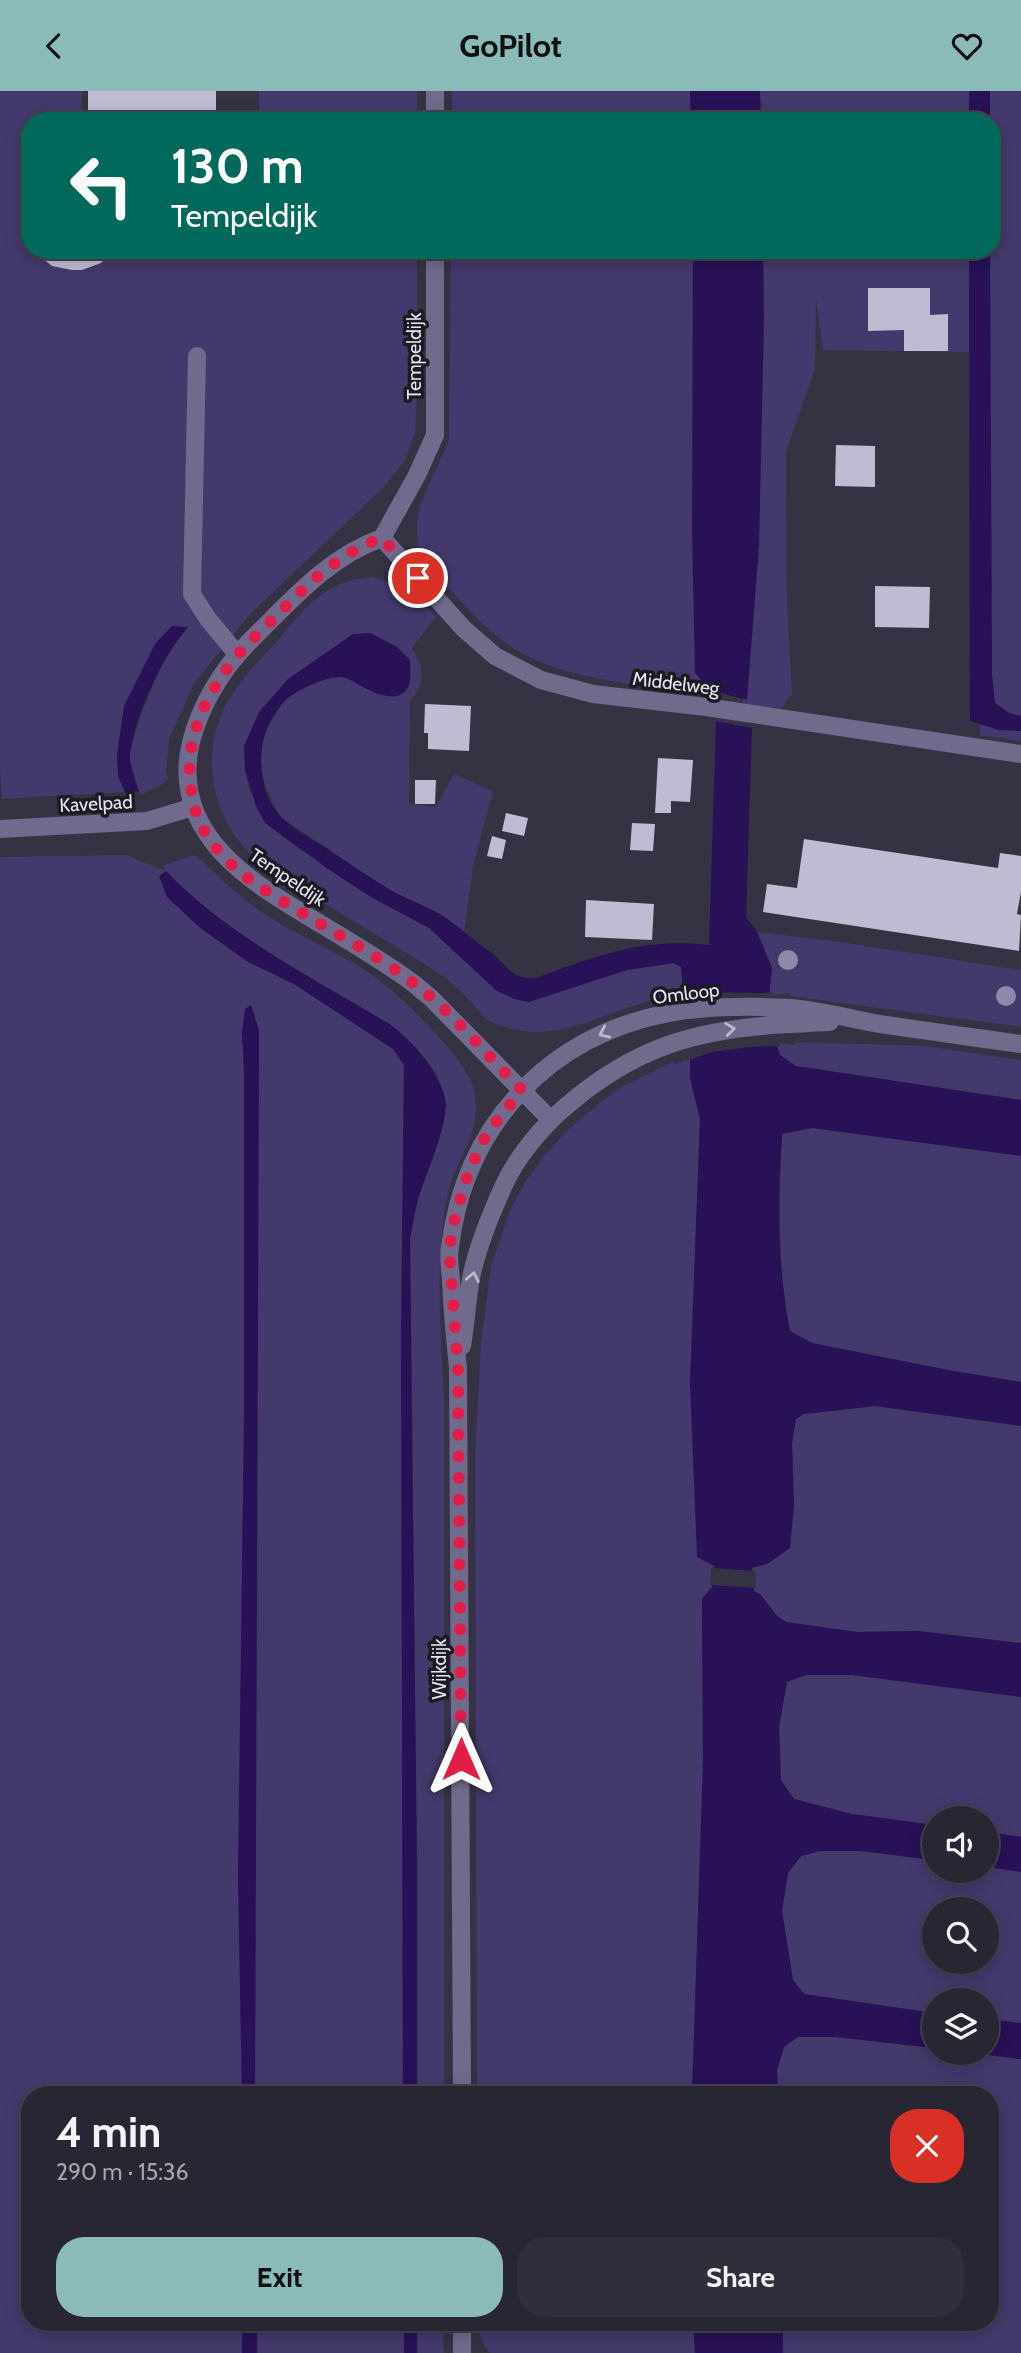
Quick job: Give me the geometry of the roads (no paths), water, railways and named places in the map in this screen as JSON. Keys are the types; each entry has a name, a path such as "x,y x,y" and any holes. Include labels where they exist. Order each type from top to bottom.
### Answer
{"street":[{"path":"435,91 435,112"},
{"name":"Tempeldijk","path":"435,259 435,435 417,475 382,538 360,546 314,578 237,654 205,703 189,751 188,775 193,807 206,834 236,867 254,883 387,964 413,983 551,1120"},
{"path":"197,356 192,594 208,619 237,654"},
{"name":"Middelweg","path":"382,538 464,629 495,656 541,680 593,694 706,707 1021,754"},
{"name":"Kavelpad","path":"0,829 146,821 193,807"},
{"name":"Omloop","path":"522,1090 547,1067 580,1045 619,1027 669,1013 712,1009 876,1023 1021,1044"},
{"name":"Omloop","path":"551,1120 591,1084 619,1066 669,1044 793,1016"},
{"name":"Wijkdijk","path":"462,2086 458,1368 449,1249 456,1212 469,1171 487,1133 522,1090"},
{"name":"Wijkdijk","path":"458,1368 471,1277 491,1216 504,1184 530,1145 551,1120"},
{"path":"462,2331 462,2353"}]}
